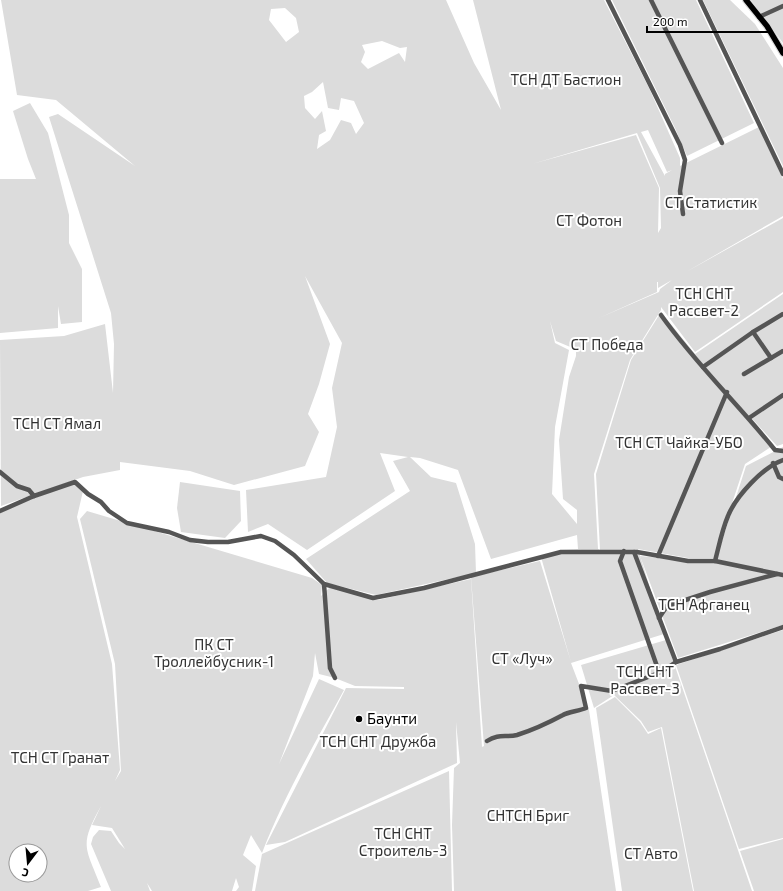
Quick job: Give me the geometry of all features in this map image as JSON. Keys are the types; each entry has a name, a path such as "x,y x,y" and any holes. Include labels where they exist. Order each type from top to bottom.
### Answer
{"main road":[{"path":"746,0 760,17 782,49"}],"street":[{"path":"608,0 680,145 685,160 680,191 683,214"},
{"path":"651,0 722,143"},
{"path":"700,0 783,174"},
{"path":"760,17 783,6"},
{"path":"703,367 753,332 783,314"},
{"path":"661,315 681,343 727,392 775,450 783,451"},
{"path":"753,332 771,358"},
{"path":"744,374 783,351"},
{"path":"658,556 727,392"},
{"path":"749,418 783,395"},
{"path":"715,561 728,515 748,487 774,463 783,460"},
{"path":"774,463 779,477 783,479"},
{"path":"0,472 17,486 29,490 34,496"},
{"path":"0,511 34,496 75,482 88,494 101,502 109,511 127,522 169,532 190,540 208,542 228,542 261,536 275,541 282,546 324,584 373,598 424,588 561,552 634,552 688,561 715,561 781,574"},
{"path":"624,551 620,561 659,672"},
{"path":"634,552 676,662"},
{"path":"659,618 667,606 710,592 781,574"},
{"path":"324,584 330,668 335,678"},
{"path":"487,741 495,736 515,736 556,720 564,714 576,712 586,708 581,686 612,691 659,672 676,662 720,649 783,627"}],"green space":[{"path":"1,0 446,0 474,63 501,110 473,0 604,0 649,88 680,158 680,166 759,127 783,179 783,216 686,272 783,218 783,292 695,352 661,307 661,310 630,360 594,474 598,549 600,550 596,474 631,360 661,312 695,354 783,294 783,444 777,446 747,413 774,445 745,464 714,558 688,558 638,549 664,634 571,663 589,710 616,891 454,891 452,825 454,768 460,763 456,722 457,763 285,842 266,845 346,688 404,689 404,687 355,686 335,678 319,674 315,653 313,676 279,764 319,679 344,690 290,790 262,853 251,835 243,855 256,866 252,891 236,891 239,887 236,878 232,891 152,891 147,883 150,891 111,891 91,844 93,837 99,830 111,831 125,849 112,828 92,825 101,806 89,830 87,846 91,863 101,887 88,891 0,891 0,511 75,483 83,491 77,517 112,664 120,770 115,781 121,771 115,664 80,519 87,511 312,578 322,585 321,596 330,587 378,600 471,579 482,747 484,746 471,577 540,561 571,662 541,557 562,550 583,549 578,549 577,535 491,559 458,470 420,458 410,457 431,477 456,483 475,544 476,573 376,595 327,583 306,559 410,491 393,461 408,457 380,453 395,491 307,550 268,524 248,532 246,490 326,477 337,427 332,388 342,343 305,276 330,344 319,384 308,414 319,432 305,466 234,485 190,471 120,462 120,470 83,477 1,506 0,340 64,336 105,324 113,393 114,344 111,313 49,117 58,114 135,166 56,100 17,95","holes":["285,8 296,18 299,32 286,42 269,20 271,9","382,41 400,48 407,47 405,62 399,53 368,69 361,62 365,52 362,45","323,82 328,108 339,110 341,98 354,101 364,123 356,134 351,123 341,120 330,140 317,149 319,135 326,131 322,111 315,119 305,108 304,96 312,92","648,130 667,172 672,170 665,174 665,176 641,132","637,133 660,188 661,228 658,233 659,188 636,135 532,164","672,280 660,289 659,292 599,318 657,292 657,282 658,288","550,321 556,341 575,349 576,347 576,356 569,377 559,440 563,499 577,510 577,524 552,494 555,427 569,350 555,343"]},
{"path":"612,0 696,0 754,123 687,156 675,128"},
{"path":"703,0 730,0 755,24 783,68 783,166"},
{"path":"751,0 783,0 783,43"},
{"path":"30,103 48,133 69,215 69,243 82,269 82,322 61,324 58,306 58,328 0,333 0,179 36,179 13,111"},
{"name":"ТСН Афганец","path":"783,447 783,625 678,658 640,556 715,563 746,466"},
{"path":"180,482 240,491 241,521 225,538 181,532 177,508"},
{"path":"783,630 783,838 739,849 676,665"},
{"name":"ТСН СНТ Рассвет-3","path":"666,640 752,891 694,891 662,727 648,732 641,721 614,695 594,708 581,665"},
{"name":"СТ Авто","path":"615,697 640,722 648,734 661,728 693,891 622,891 596,708"},
{"name":"ТСН СНТ Строитель-3","path":"449,771 452,891 255,891 262,854"},
{"path":"783,839 783,891 754,891 740,851"}],"place":[{"name":"Баунти","path":"359,719"}],"park label":[{"name":"ТСН ДТ Бастион","path":"566,80"},
{"name":"СТ Статистик","path":"711,203"},
{"name":"СТ Фотон","path":"589,221"},
{"name":"ТСН СНТ Рассвет-2","path":"704,302"},
{"name":"СТ Победа","path":"607,345"},
{"name":"ТСН СТ Ямал","path":"57,424"},
{"name":"ТСН СТ Чайка-УБО","path":"679,443"},
{"name":"ПК СТ Троллейбусник-1","path":"214,654"},
{"name":"СТ «Луч»","path":"522,659"},
{"name":"ТСН СНТ Дружба","path":"378,742"},
{"name":"ТСН СТ Гранат","path":"60,758"},
{"name":"СНТСН Бриг","path":"528,816"}]}
